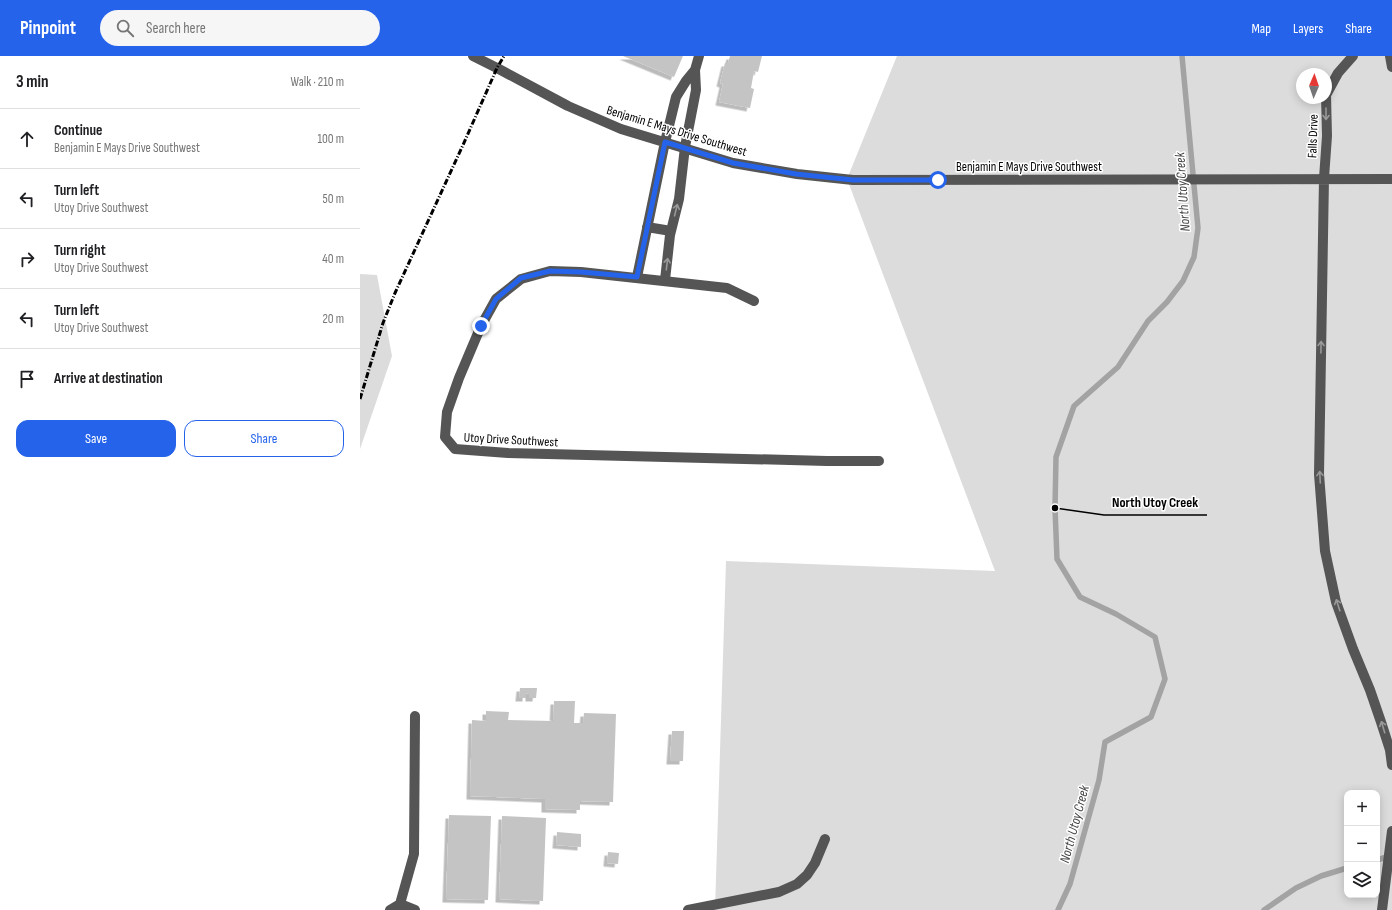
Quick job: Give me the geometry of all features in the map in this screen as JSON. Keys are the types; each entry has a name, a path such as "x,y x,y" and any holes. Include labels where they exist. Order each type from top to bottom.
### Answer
{"street":[{"name":"Benjamin E Mays Drive Southwest","path":"473,56 568,106 621,129 685,147 733,163 796,174 853,180 1392,179"},
{"path":"665,280 671,231 679,199 685,147 696,90 695,70 699,56"},
{"name":"Falls Drive","path":"1353,56 1338,72 1326,96 1327,136 1324,178 1319,474 1324,551 1336,602 1381,722 1390,750 1392,765"},
{"path":"1390,56 1392,68"},
{"path":"637,277 665,142 676,97 695,70"},
{"path":"647,227 671,231"},
{"name":"Utoy Drive Southwest","path":"754,301 727,288 637,277 550,271 521,278 496,299 481,326 459,378 447,412 445,437 455,449 508,454 879,461"},
{"path":"390,910 400,904 414,854 415,716"},
{"path":"1382,910 1392,831"},
{"path":"688,910 779,892 797,884 807,875 815,863 825,839"},
{"path":"400,904 415,910"}],"shaded area":[{"path":"897,56 1392,56 1392,180 1272,185 1392,181 1392,910 715,910 726,561 995,571 847,179"},
{"path":"360,274 377,275 392,356 360,449"}],"building":[{"path":"623,56 683,56 674,77"},
{"path":"730,56 762,56 758,72 754,71 751,88 754,89 750,108 719,102 723,84 720,83 725,63 728,63"},
{"path":"520,688 537,688 536,698 529,698 529,694 526,693 526,698 519,698"},
{"path":"554,701 575,701 574,723 583,723 584,713 616,714 613,802 580,801 580,810 545,809 545,799 470,796 472,720 486,721 486,711 509,712 508,720 553,721"},
{"path":"672,731 684,731 683,761 670,761"},
{"path":"449,815 491,816 488,900 446,899"},
{"path":"502,816 546,818 543,901 499,899"},
{"path":"557,832 581,834 581,847 556,845"},
{"path":"608,852 619,853 618,864 607,863"}],"waterway":[{"name":"North Utoy Creek","path":"1058,910 1070,884 1099,780 1105,742 1151,717 1165,679 1155,637 1116,614 1080,597 1057,559 1055,508 1056,457 1074,406 1118,367 1148,321 1167,302 1183,281 1194,257 1198,228 1182,56"},
{"path":"1380,859 1390,856"},
{"path":"1264,910 1296,888 1321,876 1344,869"}],"railway":[{"path":"360,399 383,323 395,293 497,68 504,56"}],"place":[{"name":"North Utoy Creek","path":"1055,508"}],"route":[{"path":"481,326 496,299 521,278 550,271 637,277 665,142 733,163 796,174 853,180 938,180"}]}
